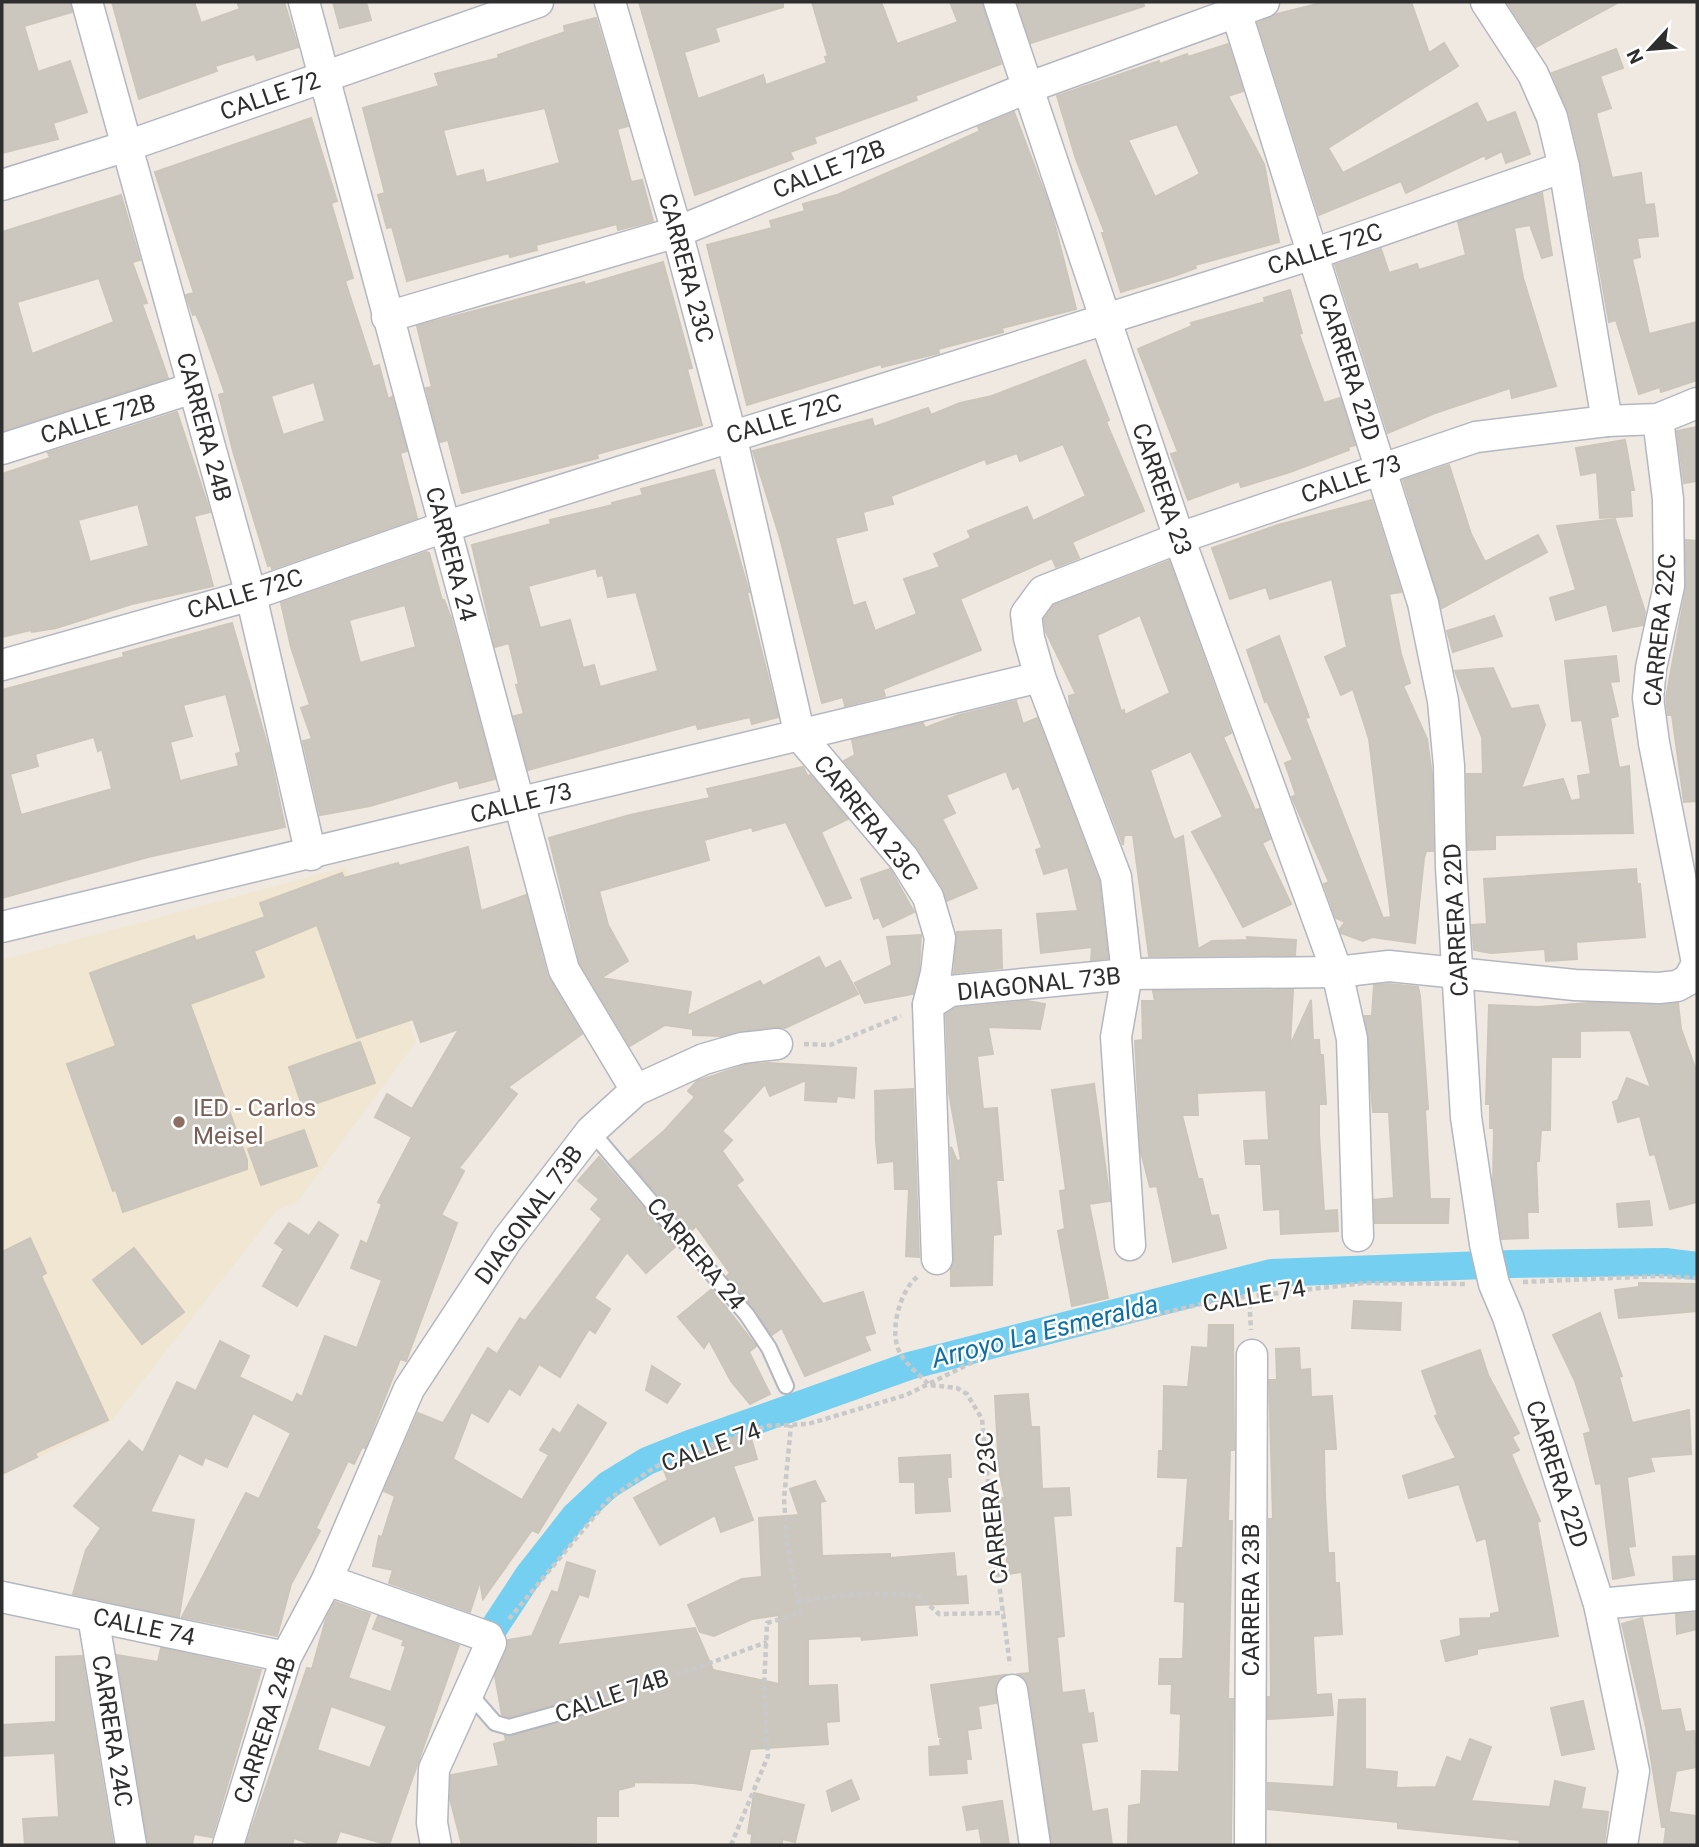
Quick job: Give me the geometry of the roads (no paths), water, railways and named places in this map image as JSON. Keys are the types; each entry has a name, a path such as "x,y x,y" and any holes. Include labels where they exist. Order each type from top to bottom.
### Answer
{"street":[{"name":"CARRERA 24B","path":"87,2 251,595 311,855"},
{"name":"CARRERA 24","path":"304,2 564,970 636,1090"},
{"name":"CALLE 72","path":"2,185 127,146 537,2"},
{"name":"CARRERA 23C","path":"610,2 677,232 731,435 800,736 904,859 928,897 940,938 936,974 928,1004 937,1259"},
{"name":"CARRERA 23","path":"999,2 1179,538 1337,972"},
{"name":"CALLE 72B","path":"387,317 677,232 1235,6 1265,2"},
{"path":"1486,2 1533,74 1552,117 1564,167 1607,422"},
{"name":"CARRERA 22D","path":"1235,6 1423,603 1443,701 1449,766 1451,867 1466,1117 1485,1244 1494,1284 1508,1317 1599,1604 1634,1771 1622,1845"},
{"name":"CALLE 72C","path":"2,665 251,595 444,527 1313,254 1564,167"},
{"name":"CALLE 72B","path":"2,449 193,388"},
{"name":"CALLE 73","path":"2,926 311,855 1040,677 1029,638 1026,614 1043,591 1179,538 1476,437 1658,419 1697,403"},
{"name":"CARRERA 22C","path":"1658,419 1668,499 1669,573 1648,698 1654,743 1697,964"},
{"path":"1040,677 1116,877 1127,974 1116,1037 1130,1245"},
{"name":"DIAGONAL 73B","path":"928,1004 950,991 1127,974 1337,972 1389,966 1575,985 1659,988 1677,986 1688,980 1697,964"},
{"path":"1337,972 1352,1040 1358,1236"},
{"name":"DIAGONAL 73B","path":"327,1580 409,1388 508,1240 591,1131 636,1090 704,1059 742,1048 777,1044"},
{"name":"CARRERA 23B","path":"1250,1845 1252,1355"},
{"name":"CARRERA 24B","path":"228,1845 286,1657 327,1580"},
{"path":"327,1580 496,1634 467,1691 434,1769 429,1838"},
{"path":"1599,1604 1697,1595"},
{"name":"CALLE 74","path":"2,1597 286,1657"},
{"name":"CARRERA 24C","path":"93,1616 131,1845"},
{"path":"1012,1690 1035,1845"}],"lane":[{"name":"CARRERA 24","path":"591,1131 747,1315 769,1348 786,1386"},
{"name":"CALLE 74B","path":"467,1691 495,1723 509,1727 589,1705"}],"waterway":[{"name":"Arroyo La Esmeralda","path":"488,1637 528,1576 575,1516 608,1485 647,1461 687,1445 909,1366 1271,1273 1512,1264 1665,1262 1697,1266"}],"place":[{"name":"IED - Carlos Meisel","path":"179,1122"}]}
